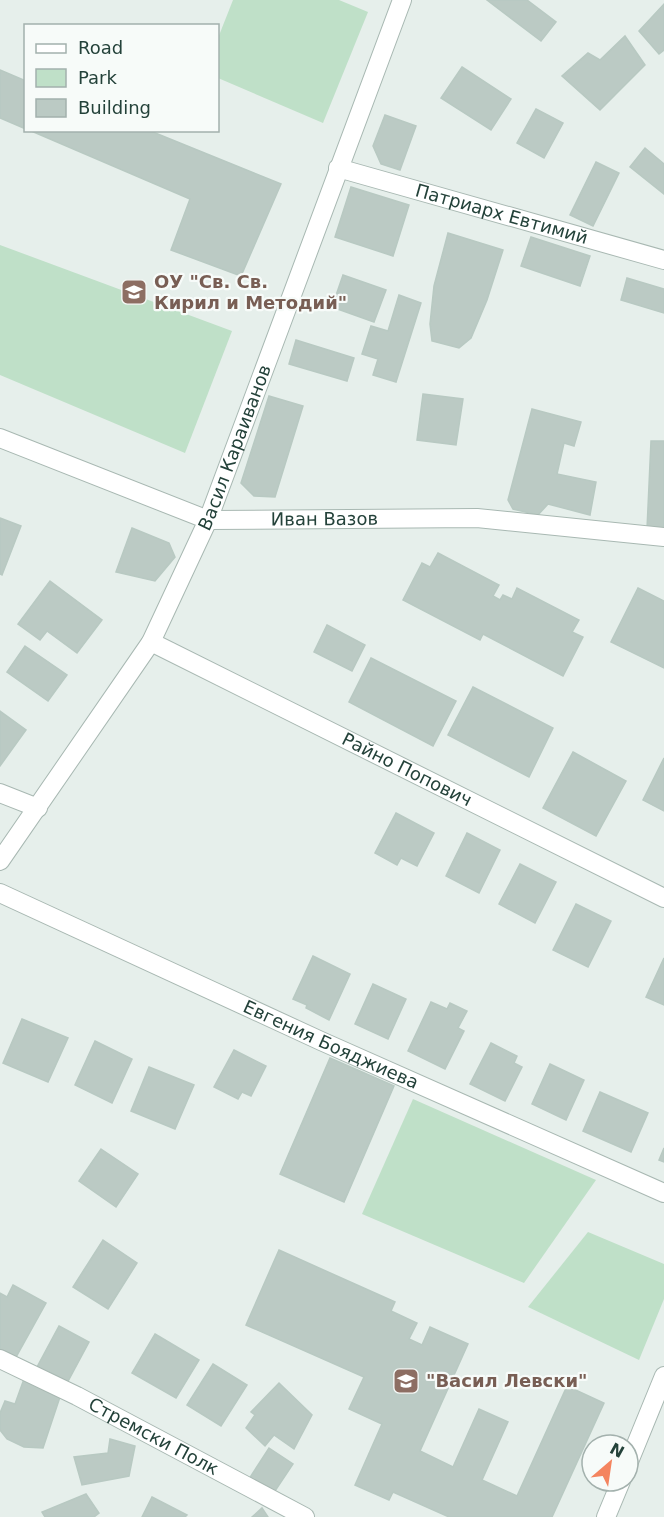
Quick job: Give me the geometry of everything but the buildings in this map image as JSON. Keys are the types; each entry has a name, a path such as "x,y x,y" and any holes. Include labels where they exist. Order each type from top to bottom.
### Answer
{"street":[{"name":"Васил Караиванов","path":"0,861 151,642 208,520 402,0"},
{"name":"Патриарх Евтимий","path":"339,168 661,254"},
{"name":"Иван Вазов","path":"0,438 208,520 477,518 664,537"},
{"name":"Райно Попович","path":"151,642 664,898"},
{"path":"0,793 38,808"},
{"name":"Евгения Бояджиева","path":"0,893 310,1036 664,1193"},
{"name":"Стремски Полк","path":"0,1359 77,1396 305,1517"},
{"path":"640,1435 664,1376"},
{"path":"606,1517 616,1493"}],"green space":[{"path":"233,0 339,0 368,12 323,123 219,78 219,35"},
{"path":"0,245 232,331 185,453 0,375"},
{"path":"413,1099 596,1180 524,1283 362,1214"},
{"path":"588,1232 664,1264 664,1299 639,1360 528,1307"}],"place":[{"name":"ОУ \"Св. Св. Кирил и Методий\"","path":"134,292"},
{"name":"\"Васил Левски\"","path":"406,1381"}]}
